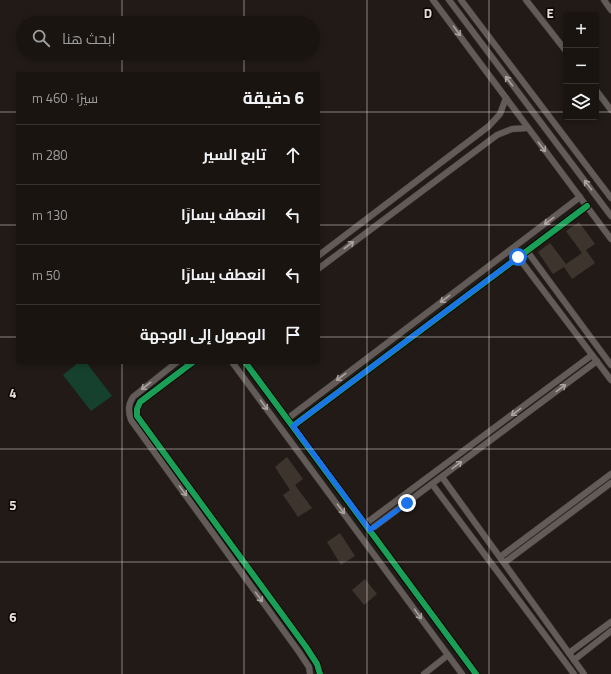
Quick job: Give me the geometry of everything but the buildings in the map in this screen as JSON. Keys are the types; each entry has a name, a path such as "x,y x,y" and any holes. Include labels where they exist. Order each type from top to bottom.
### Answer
{"street":[{"path":"433,0 611,239"},
{"path":"461,0 611,198"},
{"path":"526,0 563,48"},
{"path":"604,0 611,10"},
{"path":"441,10 450,1 611,216"},
{"path":"599,94 611,110"},
{"path":"320,254 484,130 500,114 506,98"},
{"path":"320,267 491,140 512,129 528,128"},
{"path":"484,130 491,140"},
{"path":"287,419 580,197"},
{"path":"293,426 587,206"},
{"path":"527,251 611,365"},
{"path":"518,257 611,380"},
{"path":"365,524 592,355"},
{"path":"370,530 597,361"},
{"path":"174,364 133,396 129,404 131,420 299,652 309,667 310,674"},
{"path":"190,364 140,402 136,408 137,416 306,647 318,664 320,674"},
{"path":"233,364 462,674"},
{"path":"246,364 476,674"},
{"path":"502,560 611,474"},
{"path":"442,477 584,674"},
{"path":"502,560 611,483"},
{"path":"432,484 574,674"},
{"path":"213,533 219,529"},
{"path":"569,653 611,622"},
{"path":"574,660 611,631"},
{"path":"424,674 448,655"}],"green space":[{"path":"77,364 88,364 112,396 91,411 63,375"}],"cycle path":[{"path":"293,426 587,206"},
{"path":"190,364 140,402 137,409 137,416 306,647 317,664 320,674"},
{"path":"246,364 476,674"}],"route":[{"path":"407,503 370,530 293,426 518,257"}]}
